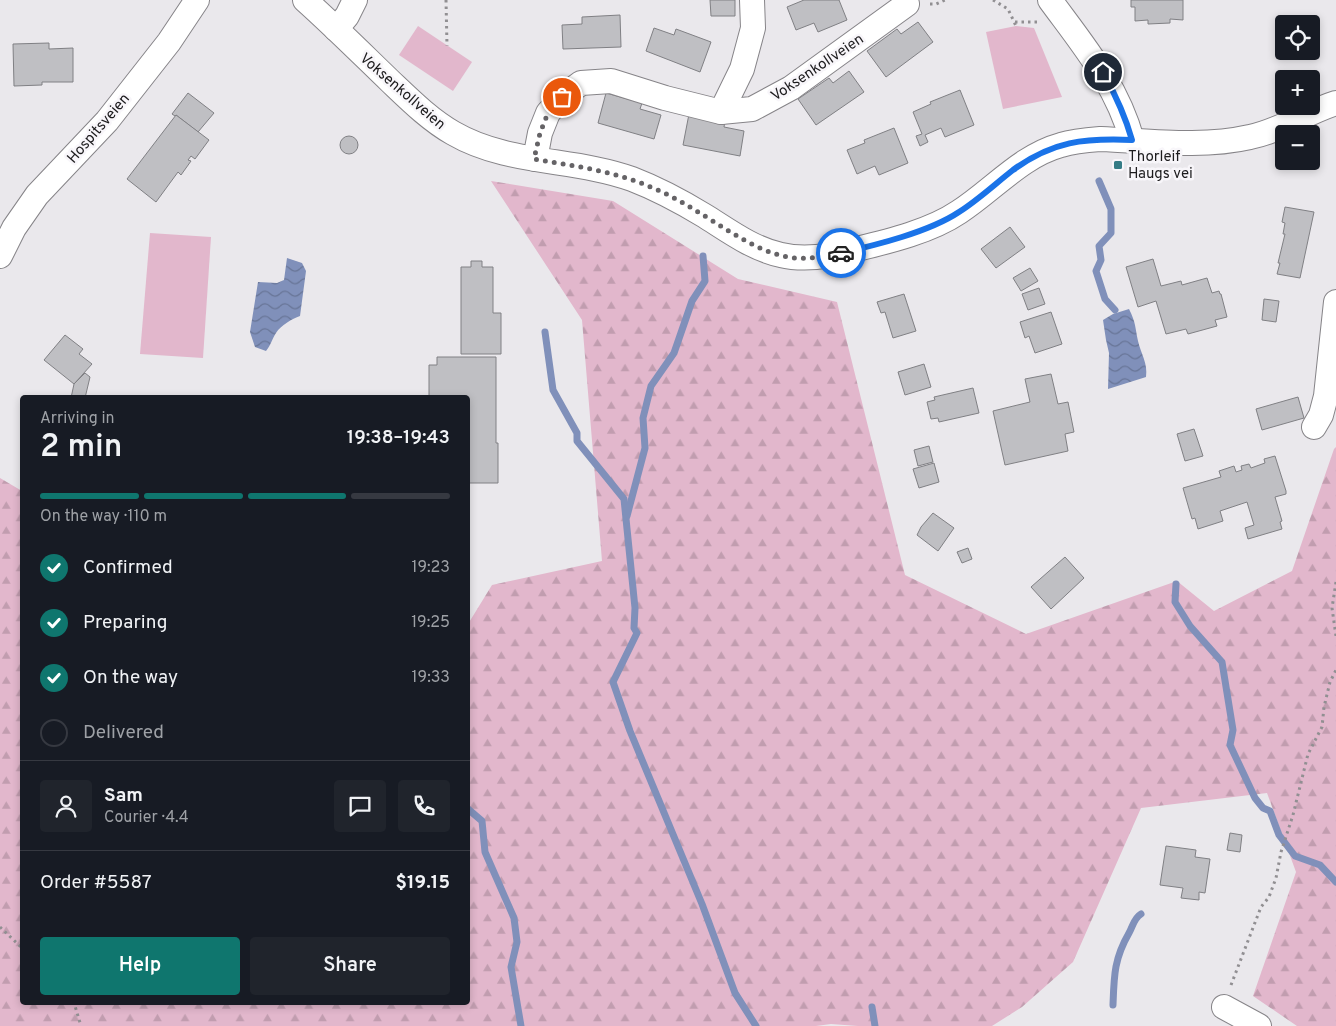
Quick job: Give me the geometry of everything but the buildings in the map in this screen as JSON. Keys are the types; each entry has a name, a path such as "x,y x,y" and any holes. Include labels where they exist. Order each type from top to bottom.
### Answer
{"street":[{"name":"Hospitsveien","path":"0,256 14,228 37,195 107,121 169,42 197,0"},
{"name":"Voksenkollveien","path":"305,0 404,94 451,132 483,147 506,154 592,169 630,178 676,199 760,248 779,255 795,258 811,258 857,249 938,224 958,213 1032,158 1060,145 1082,140 1101,139 1221,143 1252,137 1336,103"},
{"path":"336,29 347,16 354,0"},
{"path":"721,112 742,69 753,28 752,0"},
{"path":"1050,0 1103,72 1126,120 1132,140"},
{"name":"Voksenkollveien","path":"534,159 540,133 548,113 562,97 581,83 611,82 721,112 752,109 791,88 907,4"},
{"path":"1314,427 1321,415 1326,396 1336,302"},
{"path":"1224,1007 1259,1026"}],"path":[{"path":"446,0 447,46"},
{"path":"993,0 1008,10 1016,26"},
{"path":"1336,582 1332,608 1336,636"},
{"path":"1224,1007 1261,907 1269,897 1276,878 1281,852 1293,815 1308,754 1322,727 1328,690 1336,670"},
{"path":"0,928 20,946"},
{"path":"74,1005 81,1026"}],"green space":[{"path":"418,26 472,62 453,91 399,55"},
{"path":"1016,26 1034,28 1062,97 1003,109 986,32"},
{"path":"491,181 613,201 738,279 837,302 905,575 1026,634 1177,581 1214,611 1292,571 1336,447 1336,1026 1297,1026 1253,996 1296,872 1267,793 1141,808 1073,962 1022,1007 992,1026 858,1026 831,1024 816,1026 0,1026 0,478 20,490 20,1005 470,1005 470,621 492,585 602,561 582,320"},
{"path":"150,233 211,237 203,358 140,354"}],"water":[{"path":"287,258 302,263 306,271 300,316 281,327 266,351 255,347 250,332 258,282 277,283 284,280"},
{"path":"1129,309 1145,363 1146,377 1108,389 1109,353 1103,320 1113,314"}],"waterway":[{"path":"1099,181 1111,209 1111,233 1099,246 1101,260 1096,271 1105,299 1115,310"},
{"path":"627,516 645,448 643,418 651,386 674,353 692,301 705,281 703,256"},
{"path":"545,332 553,390 577,433 577,441 624,499 635,608 634,628 637,633 613,682 630,731 702,904 735,993 756,1026"},
{"path":"1176,584 1175,602 1190,626 1222,662 1233,730 1230,745 1255,798 1263,808 1270,811 1279,835 1295,856 1320,865 1336,882"},
{"path":"470,811 482,821 485,852 514,918 517,942 511,967 521,1026"},
{"path":"1113,1005 1115,976 1120,951 1134,922 1141,914"},
{"path":"872,1007 875,1026"}],"way so far":[{"path":"562,97 548,113 540,133 534,159 588,168 630,178 676,199 748,242 779,255 811,258 841,253"}],"place":[{"name":"Thorleif Haugs vei","path":"1118,165"}],"route":[{"path":"841,253 938,224 958,213 1032,158 1060,145 1082,140 1132,140 1126,120 1103,72"}]}
